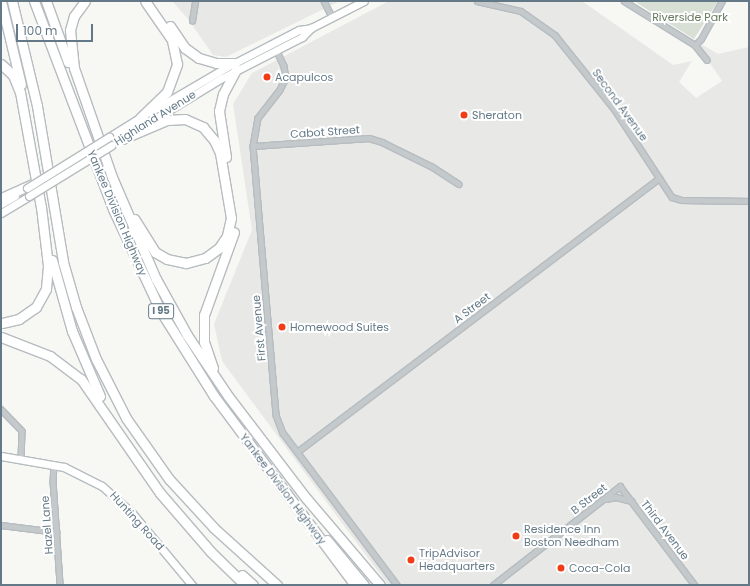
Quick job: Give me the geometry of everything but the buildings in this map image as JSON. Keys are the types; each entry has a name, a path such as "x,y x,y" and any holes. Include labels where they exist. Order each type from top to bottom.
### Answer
{"highway":[{"path":"1,1 23,93 41,207 57,283 75,340 97,390 128,447"},
{"path":"12,1 37,106 62,258 76,307 94,355 126,418 169,479 210,525 278,585"},
{"name":"Yankee Division Highway","path":"34,1 111,205 152,294 203,381 355,585"},
{"path":"46,1 81,90 131,226 165,296 207,367 306,498 380,585"},
{"path":"81,90 70,36 74,16 85,1"},
{"path":"140,118 167,92 177,64 171,38 145,1"},
{"path":"153,1 193,55 209,62 236,66 223,94 218,116 235,208 236,225 207,300 203,326 210,361 237,407"},
{"path":"1,64 17,84 29,134"},
{"path":"107,160 137,224 158,254 174,262 194,262 210,256 223,242 230,226 230,212 220,153 210,134 194,122 178,119 160,122 122,139"},
{"path":"1,198 36,183"},
{"path":"1,323 27,315 39,304 45,293 48,266 41,207"},
{"path":"1,338 50,356 70,369 91,391 160,493 203,542 245,585"},
{"path":"311,526 337,550 364,585"},
{"path":"203,542 253,585"}],"main road":[{"name":"Highland Avenue","path":"36,183 140,118 274,46 299,30 311,28 364,1"},
{"name":"Highland Avenue","path":"1,213 122,139 236,66"},
{"path":"1,204 27,187"},
{"name":"Hunting Road","path":"1,456 54,464 88,477 118,499 192,585"}],"street":[{"path":"192,21 195,1"},
{"path":"324,1 332,17"},
{"name":"Second Avenue","path":"477,1 521,11 555,35 615,110 670,195 679,200 749,201"},
{"path":"624,1 695,45 707,60"},
{"path":"695,45 701,39 722,1"},
{"name":"First Avenue","path":"274,46 284,66 286,78 280,90 258,118 253,146 275,411 281,429 297,452 397,585"},
{"name":"Cabot Street","path":"253,146 354,138 373,139 431,166 459,184"},
{"name":"A Street","path":"297,452 659,178"},
{"path":"1,409 22,431 21,458"},
{"name":"Hazel Lane","path":"54,464 56,532 60,585"},
{"name":"B Street","path":"493,585 620,486"},
{"name":"Third Avenue","path":"620,486 696,585"},
{"path":"604,499 616,497 632,501"},
{"path":"1,525 56,532"}],"shaded area":[{"path":"172,1 340,1 226,57 213,55 188,19"},
{"path":"389,1 582,1 673,65 692,61 679,82 696,98 722,81 700,48 703,45 718,54 749,47 749,585 388,585 222,361 214,324 252,230 233,104 252,73"}],"green space":[{"name":"Riverside Park","path":"638,1 718,1 694,39 637,3"}],"place":[{"name":"Acapulcos","path":"267,77"},
{"name":"Sheraton","path":"464,115"},
{"name":"Homewood Suites","path":"282,327"},
{"name":"Residence Inn Boston Needham","path":"516,536"},
{"name":"TripAdvisor Headquarters","path":"411,560"},
{"name":"Coca-Cola","path":"561,568"}]}
